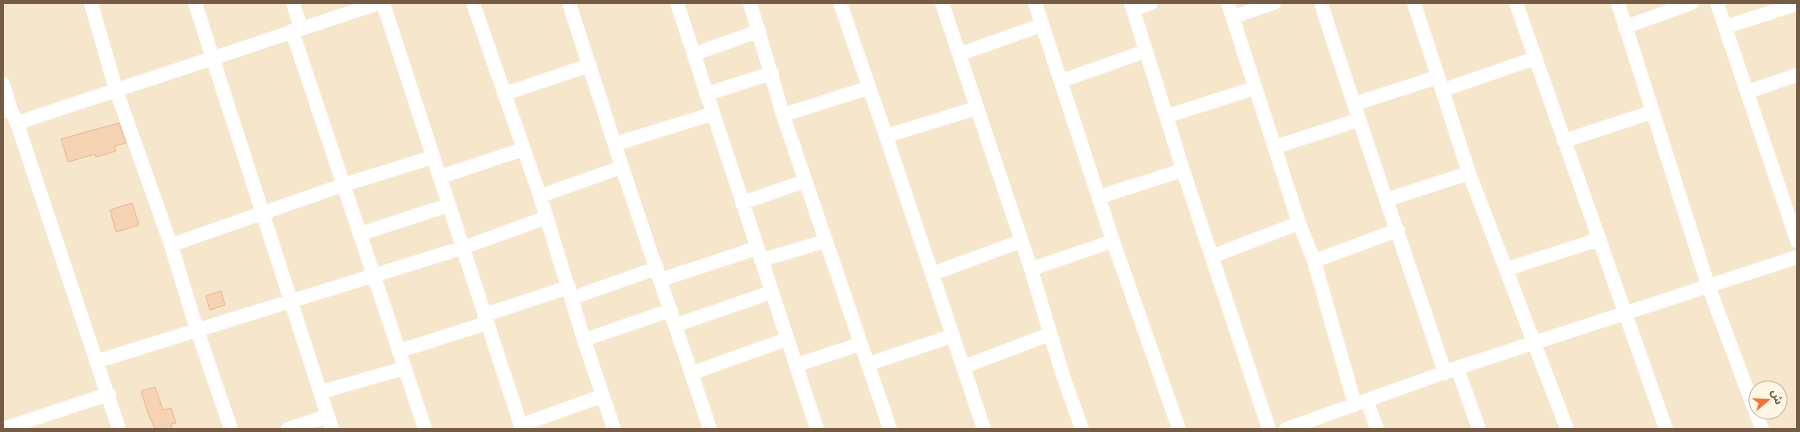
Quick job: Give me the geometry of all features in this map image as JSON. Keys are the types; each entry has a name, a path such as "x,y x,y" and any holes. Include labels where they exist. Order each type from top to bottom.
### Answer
{"street":[{"path":"91,3 116,90 171,245 197,330 231,429"},
{"path":"195,3 330,422 288,429"},
{"path":"292,3 296,29 343,186 425,429"},
{"path":"10,115 116,90 213,59 296,29 379,3"},
{"path":"383,3 521,427 602,396"},
{"path":"473,3 540,196 584,340 614,429"},
{"path":"569,3 622,167 710,429"},
{"path":"677,3 712,114 817,429"},
{"path":"752,3 783,115 890,429"},
{"path":"840,3 984,429"},
{"path":"942,3 1031,269 1050,334 1082,429"},
{"path":"1035,3 1113,241 1179,429"},
{"path":"1151,3 1132,6 1183,170 1269,429"},
{"path":"1228,3 1299,223 1314,261 1361,403 1376,429"},
{"path":"1233,18 1274,3"},
{"path":"1414,3 1469,173 1567,429"},
{"path":"1516,3 1666,429"},
{"path":"1618,3 1708,285 1762,429"},
{"path":"1625,27 1692,3"},
{"path":"1717,3 1797,241"},
{"path":"1326,4 1358,120 1386,200 1451,370 1479,429"},
{"path":"1725,26 1797,4"},
{"path":"960,54 1042,26"},
{"path":"694,54 759,31"},
{"path":"1061,81 1146,51"},
{"path":"1443,90 1536,58"},
{"path":"504,94 590,65"},
{"path":"706,94 772,74"},
{"path":"1747,92 1797,75"},
{"path":"1354,104 1438,77"},
{"path":"3,84 10,115 98,361 119,429"},
{"path":"783,115 868,88"},
{"path":"1167,116 1255,88"},
{"path":"886,136 977,108"},
{"path":"1564,141 1652,112"},
{"path":"615,144 712,114"},
{"path":"1275,148 1358,120"},
{"path":"440,177 524,149"},
{"path":"171,245 433,157"},
{"path":"540,196 622,167"},
{"path":"1099,197 1183,170"},
{"path":"1386,200 1469,173"},
{"path":"742,203 805,181"},
{"path":"360,234 449,205"},
{"path":"98,361 373,274 462,248 546,218"},
{"path":"1212,256 1299,223"},
{"path":"1314,261 1398,230"},
{"path":"1507,269 1600,239"},
{"path":"399,351 485,319 570,293 826,241"},
{"path":"932,274 1021,241"},
{"path":"1031,269 1113,241"},
{"path":"1286,429 1451,370 1797,257"},
{"path":"676,325 772,292"},
{"path":"584,340 671,310"},
{"path":"962,367 1050,334"},
{"path":"868,364 952,336"},
{"path":"692,373 787,339"},
{"path":"796,365 861,344"},
{"path":"321,392 404,368"},
{"path":"3,429 24,426 109,394"}],"shaded area":[{"path":"3,3 1797,3 1797,429 3,429"}],"building":[{"path":"119,123 126,143 114,146 116,151 96,157 95,154 68,162 61,139"},
{"path":"132,203 139,225 116,232 110,210"},
{"path":"221,291 225,305 210,310 206,296"},
{"path":"155,387 163,410 171,408 176,423 171,424 172,429 155,429 148,413 141,391"}]}
